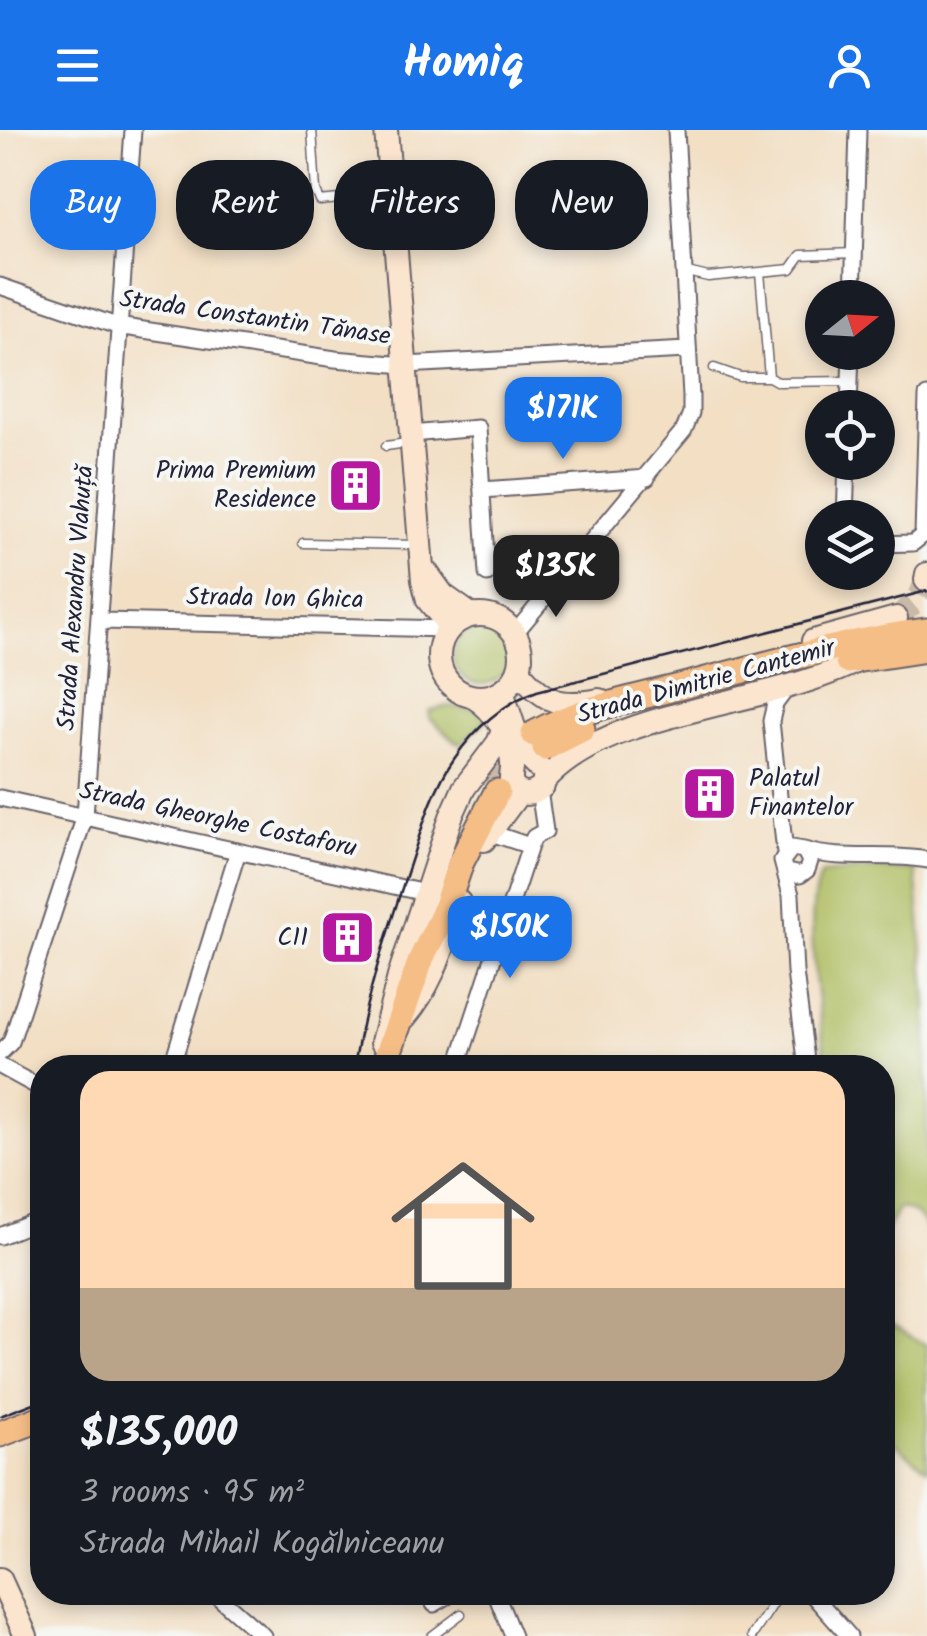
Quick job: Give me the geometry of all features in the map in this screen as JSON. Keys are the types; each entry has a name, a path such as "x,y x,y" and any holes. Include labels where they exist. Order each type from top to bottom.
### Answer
{"main road":[{"path":"386,130 388,160"},
{"path":"396,250 420,551 428,600 449,628"},
{"path":"420,551 443,595 472,615 499,619 515,634 521,652 519,671 502,690 472,696"},
{"path":"472,615 449,628 439,647 440,667 450,685 496,714 512,760 510,782 519,788"},
{"path":"396,1027 420,1000 488,832 519,788 612,736 836,671 881,642 927,631"},
{"path":"881,642 927,649"},
{"name":"Strada Dimitrie Cantemir","path":"881,642 540,741 573,716 737,667 881,642"},
{"path":"519,671 543,697 570,705 737,667"},
{"path":"386,1055 422,957 430,914 450,850 544,770 522,750 502,690"},
{"path":"383,1055 385,1027 457,801 503,731"},
{"path":"0,1434 30,1423"},
{"path":"0,1579 26,1636"}],"street":[{"name":"Strada Alexandru Vlahuță","path":"0,1053 10,1042 85,816 133,130"},
{"path":"515,634 647,478 688,423 691,396 676,130"},
{"path":"854,280 858,130"},
{"name":"Strada Constantin Tănase","path":"0,286 117,326 335,359 405,364 687,350"},
{"path":"850,390 851,370"},
{"path":"895,544 918,542 924,533 927,396"},
{"path":"411,438 478,428 486,574"},
{"path":"482,490 647,478"},
{"name":"Strada Ion Ghica","path":"101,621 449,628"},
{"path":"790,686 774,704 771,720 776,785 783,816 797,850 810,861 799,872 792,914 805,1055"},
{"path":"740,700 760,704 771,720"},
{"path":"461,1055 530,846 543,824 519,788"},
{"name":"Strada Gheorghe Costaforu","path":"0,798 425,893"},
{"path":"488,832 530,846"},
{"path":"175,1055 238,850"},
{"path":"799,872 782,861 797,850 927,860"},
{"path":"799,872 844,856"},
{"path":"0,1066 30,1082"},
{"path":"0,1236 30,1224"},
{"path":"228,1605 263,1636"},
{"path":"500,1605 513,1636"},
{"path":"822,1605 849,1636"}],"lane":[{"path":"312,130 316,191 320,201 334,199"},
{"path":"683,271 708,277 792,269 801,255 855,253"},
{"path":"760,272 769,376"},
{"path":"714,368 740,377 769,376 778,382 850,381"},
{"path":"386,446 411,438"},
{"path":"303,543 420,551"},
{"path":"752,1636 772,1605"},
{"path":"432,1636 460,1614"}],"green space":[{"path":"481,628 501,636 509,656 501,676 481,684 461,676 453,656 461,636"},
{"path":"449,706 478,710 487,719 460,745 430,718 429,711"},
{"path":"878,869 916,871 927,1006 927,1230 909,1210 899,1208 895,1215 895,1055 824,1055 813,938 816,890 822,874"},
{"path":"895,1327 927,1345 927,1469 895,1444"}],"tunnel":[{"path":"896,618 917,601 926,580"},
{"path":"485,781 526,740"}],"tram line":[{"path":"357,1055 376,969 427,814 454,759 490,718 537,691 927,591"},
{"path":"0,1416 30,1405"}],"place":[{"name":"Prima Premium Residence","path":"355,485"},
{"name":"Palatul Finantelor","path":"710,793"},
{"name":"C11","path":"347,938"}]}
